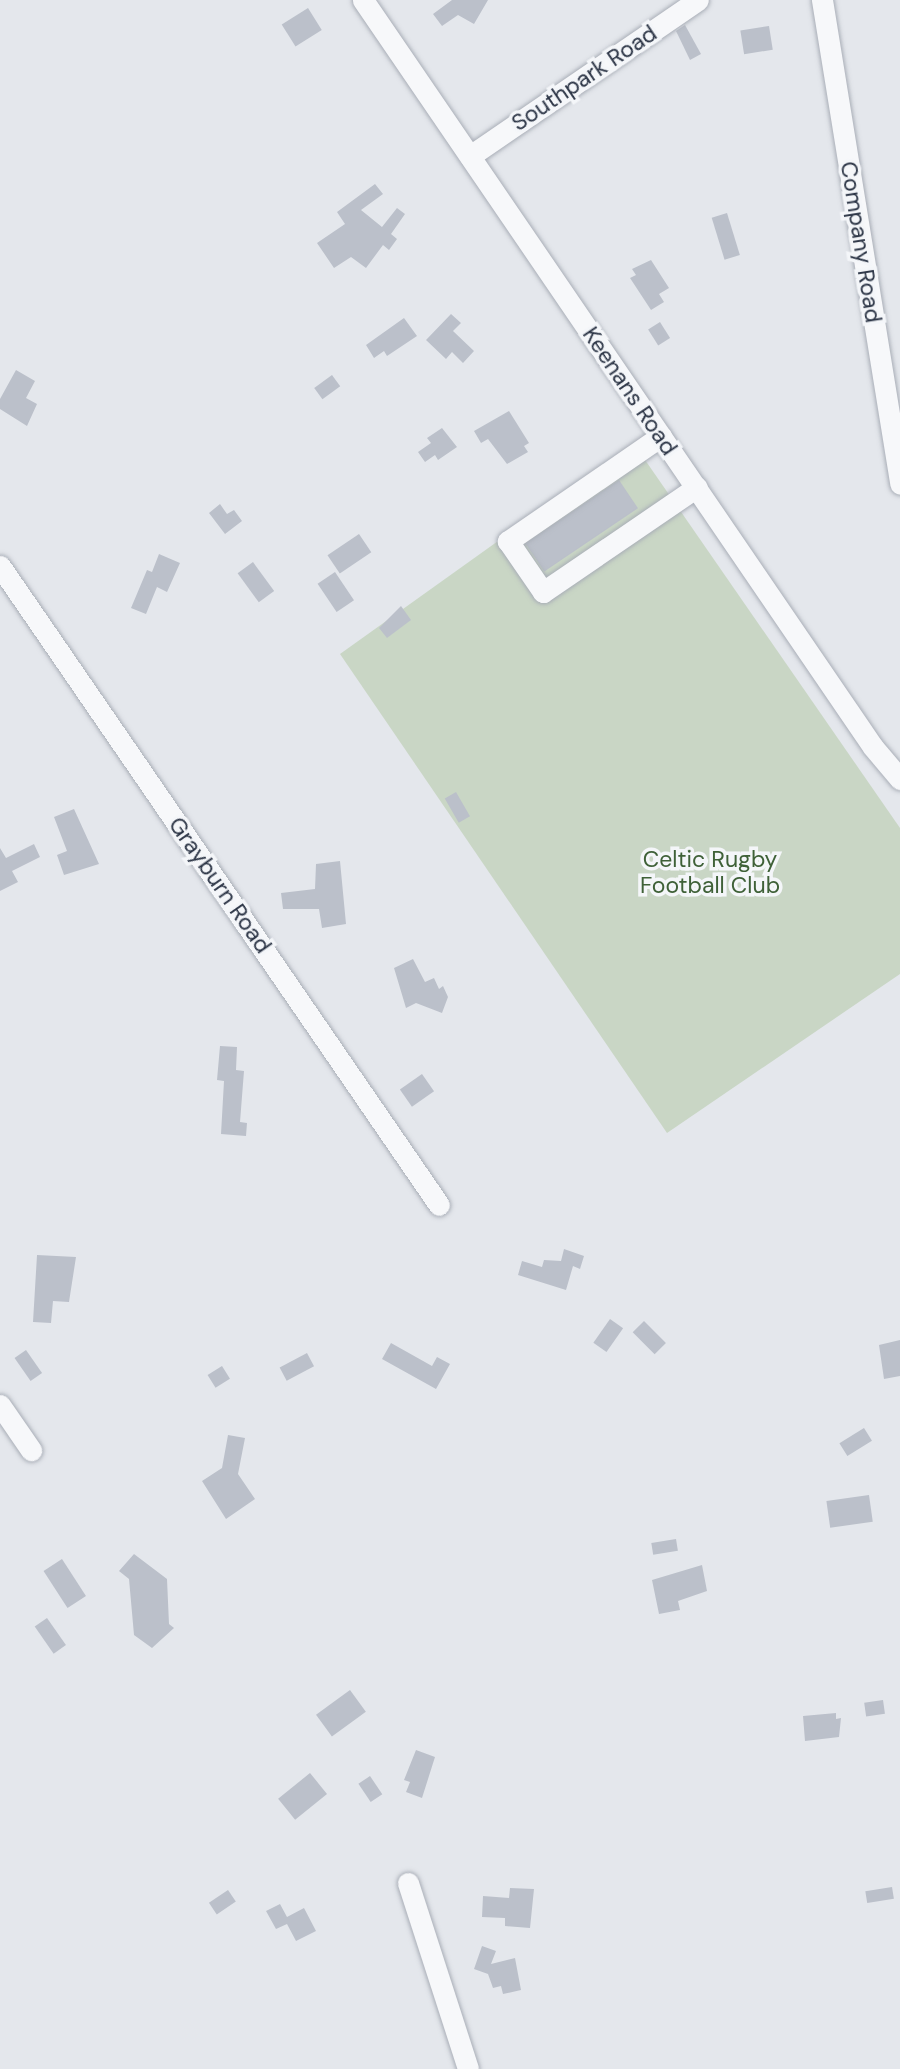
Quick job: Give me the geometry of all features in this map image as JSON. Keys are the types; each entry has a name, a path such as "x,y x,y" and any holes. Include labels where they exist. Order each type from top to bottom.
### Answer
{"street":[{"name":"Keenans Road","path":"363,0 873,747 900,779"},
{"name":"Southpark Road","path":"470,156 698,0"},
{"name":"Company Road","path":"822,0 900,484"},
{"path":"661,436 508,541 543,592 696,487"},
{"name":"Grayburn Road","path":"0,566 439,1205"},
{"path":"0,1405 30,1450"},
{"path":"408,1884 468,2069"}],"green space":[{"name":"Celtic Rugby Football Club","path":"634,444 900,828 900,974 667,1133 340,654"}],"building":[{"path":"452,0 488,0 474,24 458,15 442,26 433,14"},
{"path":"308,8 322,30 295,46 282,24"},
{"path":"685,25 701,54 690,60 676,31"},
{"path":"769,26 773,50 744,54 740,31"},
{"path":"375,184 383,194 361,210 382,227 397,208 405,214 391,234 397,239 389,250 383,245 366,268 351,257 334,268 317,243 345,224 337,212"},
{"path":"727,213 740,255 725,260 712,218"},
{"path":"651,260 669,288 659,294 664,302 651,310 630,278 636,275 632,269"},
{"path":"451,314 461,323 453,331 474,351 463,363 452,352 446,359 426,340"},
{"path":"404,318 417,336 387,356 384,351 374,358 366,345"},
{"path":"660,322 670,338 658,346 648,329"},
{"path":"16,370 35,381 26,398 37,404 27,426 0,409 0,399"},
{"path":"332,375 340,386 322,399 314,388"},
{"path":"509,411 529,443 524,446 528,452 507,464 488,439 481,443 474,431"},
{"path":"442,428 457,447 438,460 435,455 425,462 418,452 431,443 427,438"},
{"path":"619,480 638,508 544,571 525,543"},
{"path":"220,504 227,514 234,510 242,521 225,534 209,513"},
{"path":"359,534 371,552 340,573 327,555"},
{"path":"159,554 180,563 167,592 157,587 146,614 131,608 147,570 152,572"},
{"path":"253,562 274,591 259,602 238,573"},
{"path":"335,572 354,600 337,612 318,584"},
{"path":"401,606 411,620 387,638 379,628"},
{"path":"456,792 470,816 459,823 445,798"},
{"path":"74,809 99,864 64,875 57,855 67,851 54,817"},
{"path":"34,844 40,857 12,871 18,882 0,891 0,848 6,858"},
{"path":"340,861 346,924 322,928 319,909 283,909 281,893 315,889 316,864"},
{"path":"413,959 425,982 434,978 439,989 443,986 448,997 442,1013 416,1003 406,1008 394,968"},
{"path":"220,1046 237,1047 236,1070 244,1071 240,1122 247,1123 246,1136 221,1134 224,1081 217,1080"},
{"path":"422,1074 434,1091 412,1107 400,1089"},
{"path":"564,1249 584,1256 580,1269 573,1266 566,1290 518,1275 522,1261 542,1267 544,1260 561,1261"},
{"path":"37,1255 76,1257 69,1302 53,1301 51,1323 33,1322"},
{"path":"610,1319 623,1328 606,1352 593,1343"},
{"path":"644,1321 666,1343 655,1354 633,1332"},
{"path":"900,1340 900,1376 884,1379 879,1345"},
{"path":"391,1343 432,1366 437,1357 450,1364 436,1389 382,1359"},
{"path":"26,1350 42,1373 31,1381 15,1358"},
{"path":"307,1353 314,1366 287,1381 280,1368"},
{"path":"222,1366 230,1379 216,1388 208,1375"},
{"path":"864,1428 872,1441 847,1456 839,1443"},
{"path":"228,1435 245,1438 238,1474 255,1499 226,1519 202,1481 222,1468"},
{"path":"869,1495 873,1522 830,1528 826,1501"},
{"path":"676,1539 678,1551 653,1555 651,1543"},
{"path":"134,1554 167,1579 169,1624 174,1628 152,1648 134,1635 129,1579 119,1571"},
{"path":"62,1559 86,1596 68,1608 44,1571"},
{"path":"702,1565 707,1591 678,1601 680,1610 659,1614 652,1580"},
{"path":"47,1618 66,1645 54,1654 35,1627"},
{"path":"350,1690 366,1712 332,1737 316,1715"},
{"path":"883,1700 885,1714 866,1717 864,1703"},
{"path":"836,1713 836,1719 841,1718 839,1737 805,1741 803,1716"},
{"path":"416,1750 435,1757 422,1798 406,1792 410,1782 404,1780"},
{"path":"310,1773 327,1794 295,1820 278,1799"},
{"path":"370,1776 382,1794 371,1802 358,1784"},
{"path":"892,1887 894,1899 867,1903 865,1891"},
{"path":"510,1888 534,1889 530,1928 505,1926 505,1918 482,1917 483,1896 509,1898"},
{"path":"228,1890 236,1902 217,1914 209,1903"},
{"path":"280,1904 287,1917 304,1908 316,1931 296,1941 287,1924 276,1929 266,1911"},
{"path":"482,1946 496,1951 491,1964 515,1958 521,1990 503,1994 501,1986 493,1988 488,1974 474,1969"}]}
